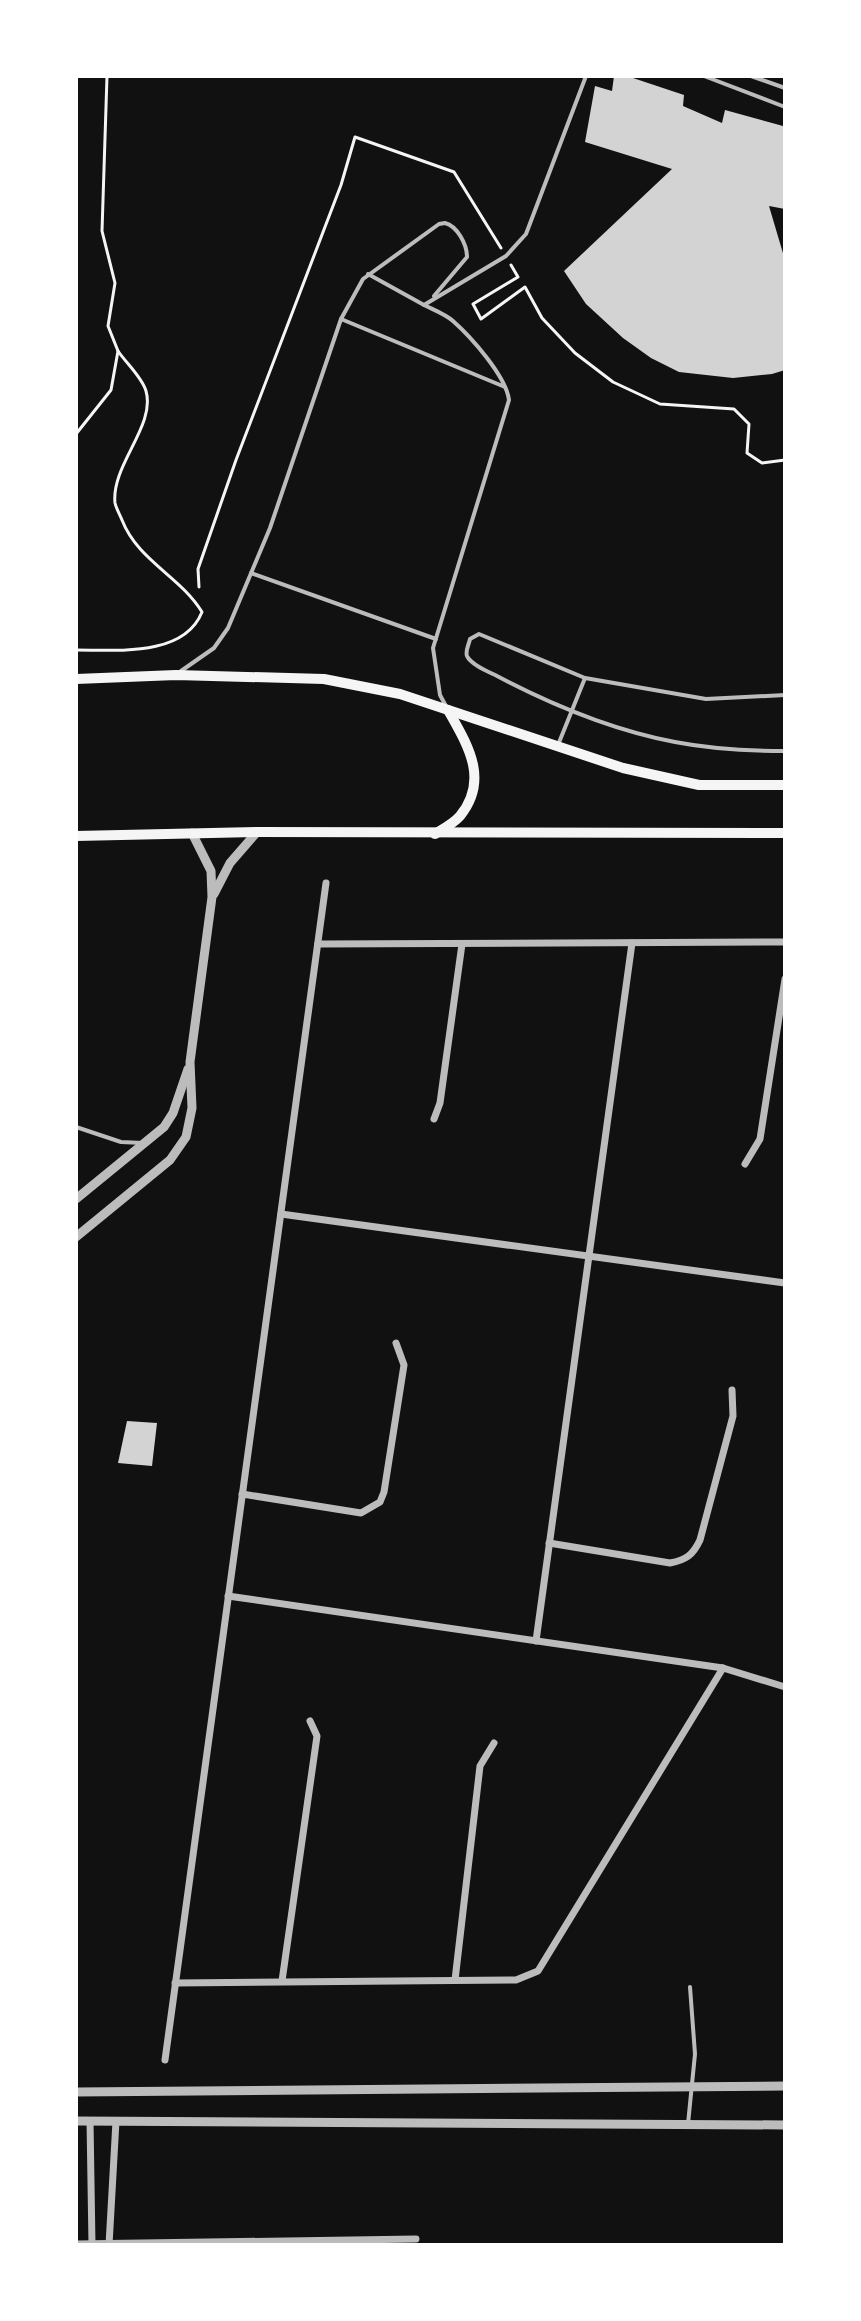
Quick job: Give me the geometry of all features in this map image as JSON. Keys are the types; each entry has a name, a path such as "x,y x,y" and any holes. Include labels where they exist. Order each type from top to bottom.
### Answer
{"main road":[{"path":"76,679 176,675 324,679 400,694 623,768 699,785 785,785"},
{"path":"435,834 460,816 473,789 475,772 469,748 448,710"},
{"path":"76,836 257,832 785,833"}],"street":[{"path":"212,897 230,863 257,832"},
{"path":"76,1237 170,1160 190,1126 190,1062 212,897 211,871 192,833"},
{"path":"165,2060 326,883"},
{"path":"318,944 785,942"},
{"path":"536,1641 632,943"},
{"path":"434,1119 440,1103 462,944"},
{"path":"745,1164 760,1139 785,979"},
{"path":"76,1199 170,1120 190,1062"},
{"path":"281,1214 785,1283"},
{"path":"242,1494 361,1513 380,1502 404,1365 396,1343"},
{"path":"549,1543 670,1563 683,1560 694,1552 700,1540 733,1416 732,1390"},
{"path":"228,1596 723,1668 785,1687"},
{"path":"175,1983 516,1980 538,1971 723,1668"},
{"path":"282,1981 317,1736 310,1721"},
{"path":"455,1980 480,1766 494,1743"},
{"path":"76,2092 785,2086"},
{"path":"76,2121 785,2125"},
{"path":"90,2121 92,2245"},
{"path":"109,2245 116,2121"},
{"path":"76,2244 416,2239"}],"lane":[{"path":"433,297 506,256 526,234 586,76"},
{"path":"751,76 785,88"},
{"path":"708,77 785,107"},
{"path":"176,675 214,648 228,628 270,528 341,319 357,287 368,274 439,224 451,224 467,250 467,257 424,305"},
{"path":"368,274 450,318 507,388 509,400 502,426 433,648 440,695 448,710"},
{"path":"341,319 507,388"},
{"path":"251,573 436,639"},
{"path":"785,695 706,699 585,678 479,634 470,639 466,652 469,659 530,693 571,712 641,735 679,743 753,751 785,751"},
{"path":"557,747 585,678"},
{"path":"76,1127 121,1142 146,1143"},
{"path":"688,2124 695,2054 690,1987"}],"path":[{"path":"76,650 165,646 197,625 202,612 195,601 143,555 127,534 115,503 122,470 148,404 145,388 118,351 108,326 115,283 102,231 107,76"},
{"path":"199,587 198,569 236,460 341,185 355,137 454,172 518,277 473,304 481,319 525,287 542,318 575,353 613,382 660,404 734,409 749,424 747,453 762,463 785,460"},
{"path":"76,434 111,390 118,351"}],"building":[{"path":"614,76 627,76 684,95 683,106 722,123 725,110 783,126 785,209 769,206 785,260 785,370 733,378 679,372 651,358 623,338 586,304 564,271 672,169 585,142 595,86 612,91"},
{"path":"127,1421 157,1423 152,1466 118,1463"}]}
